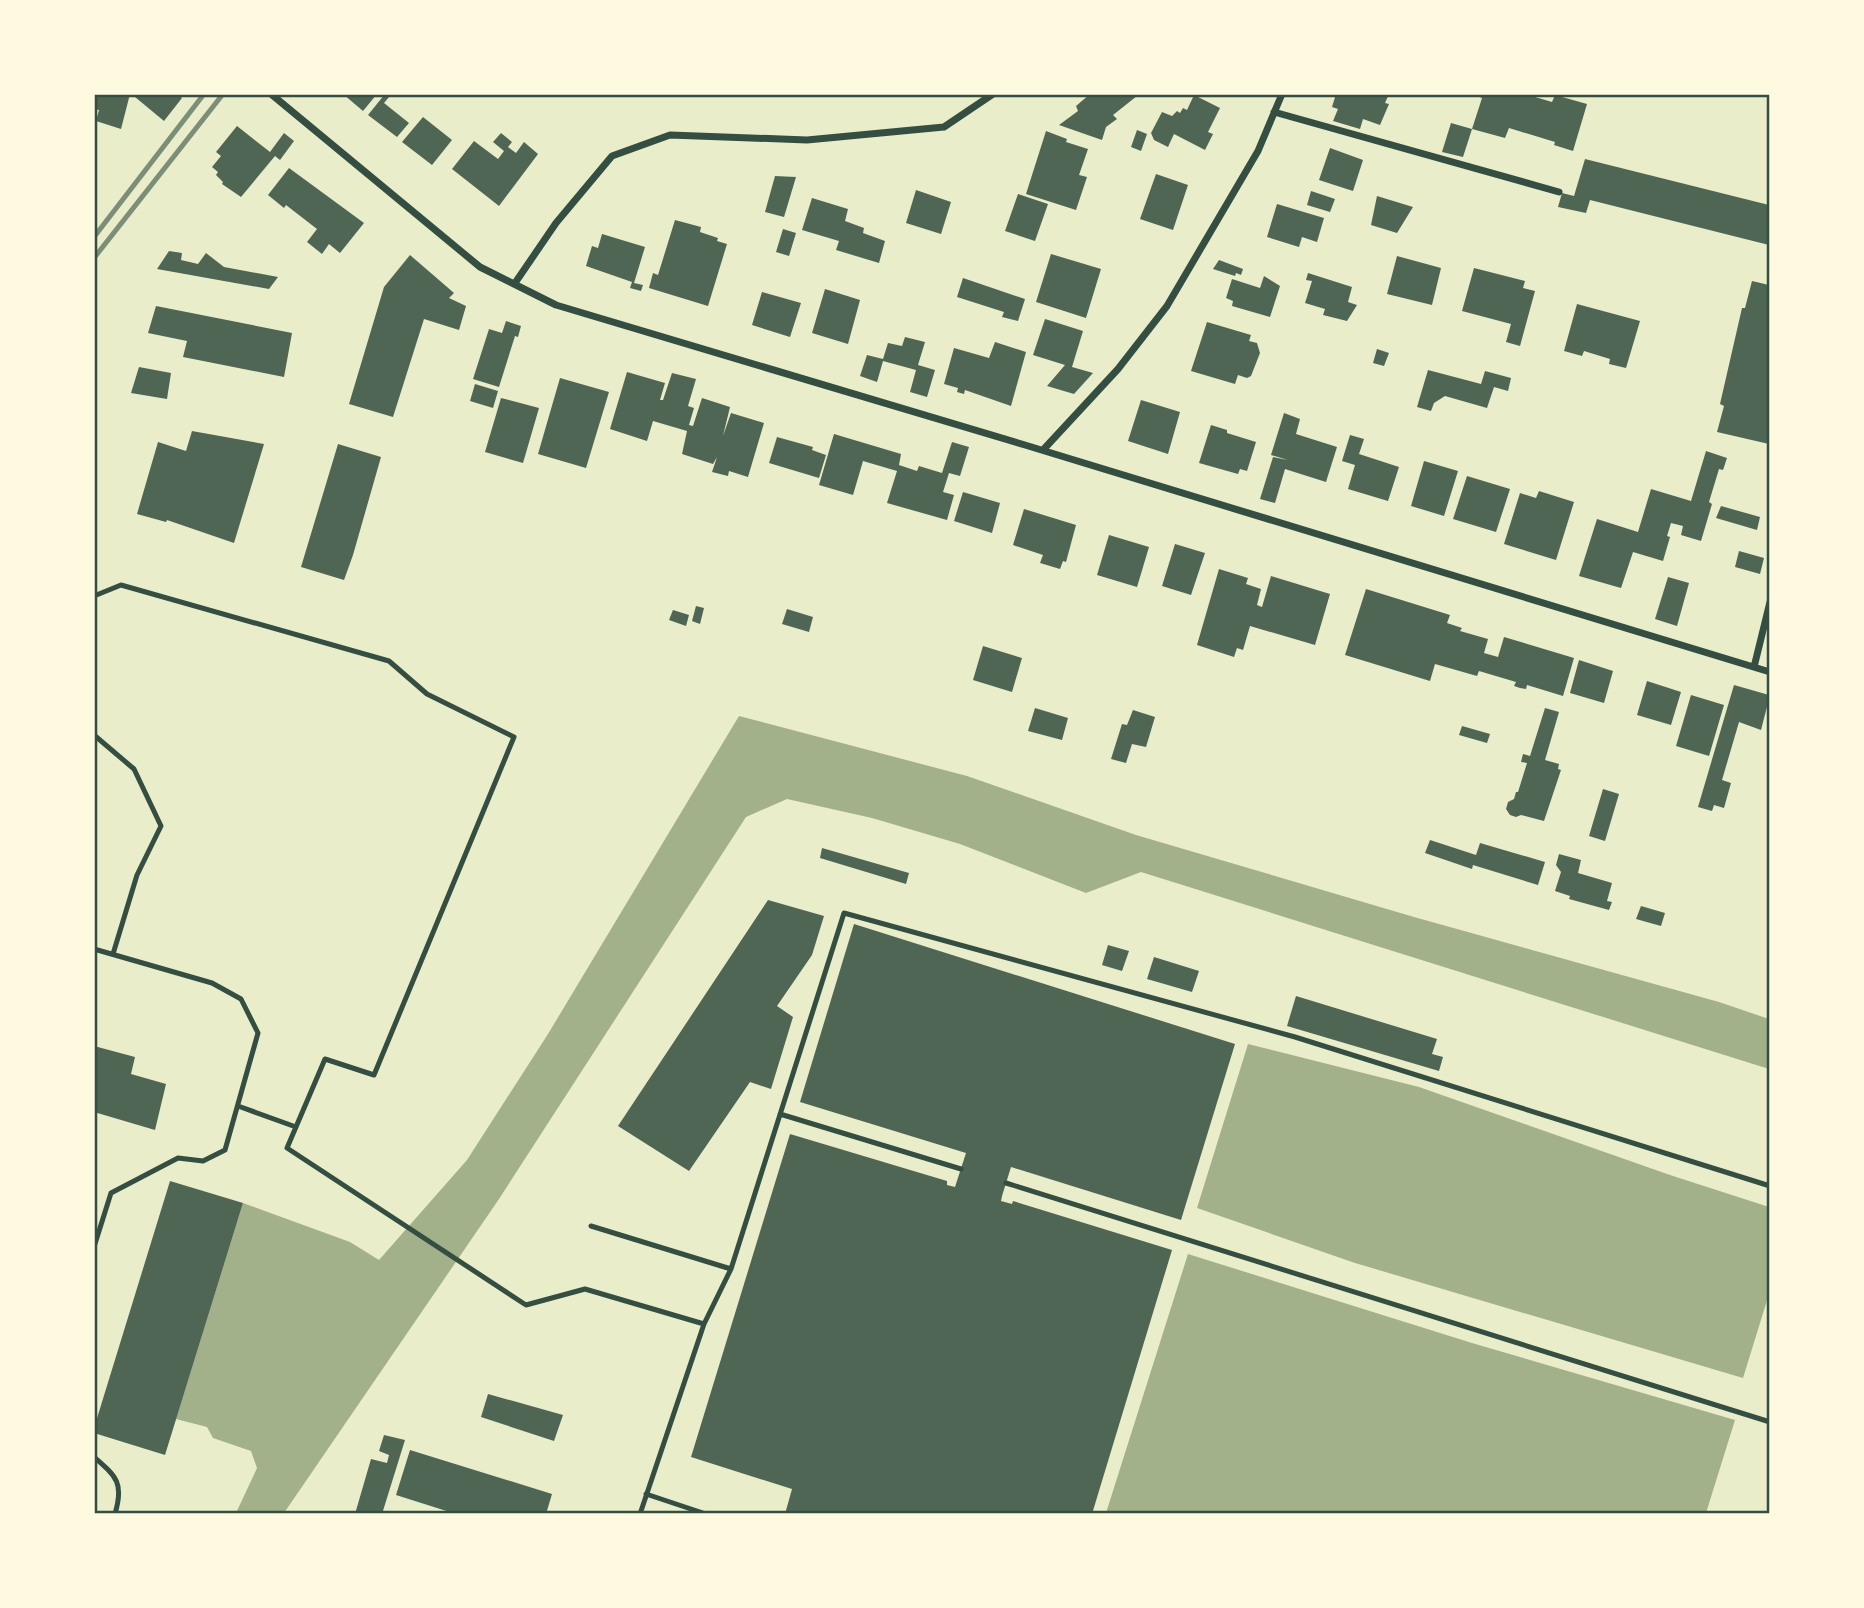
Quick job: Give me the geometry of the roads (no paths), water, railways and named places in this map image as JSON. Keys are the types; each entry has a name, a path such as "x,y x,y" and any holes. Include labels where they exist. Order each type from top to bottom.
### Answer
{"street":[{"path":"271,94 480,267 556,305 1043,450 1769,672"},
{"path":"515,283 555,223 612,156 670,135 807,140 944,127 993,94"},
{"path":"1043,450 1118,369 1167,306 1258,151 1282,94"},
{"path":"1274,112 1559,192"},
{"path":"1754,667 1769,602"}],"lane":[{"path":"94,596 121,585 389,661 427,694 514,737 374,1075 326,1059 287,1149 526,1305 586,1289 704,1324"},
{"path":"94,735 134,769 161,826 137,875 113,954"},
{"path":"640,1514 704,1324 731,1269 844,913 1295,1037 1769,1186"},
{"path":"94,949 212,983 241,999 258,1033 225,1150 203,1161 178,1158 111,1193 94,1247"},
{"path":"238,1106 296,1127"},
{"path":"780,1114 961,1169"},
{"path":"1006,1183 1769,1422"},
{"path":"591,1226 731,1269"},
{"path":"94,1457 113,1474 121,1494 115,1514"},
{"path":"646,1494 706,1514"}],"railway":[{"path":"94,237 204,94"},
{"path":"94,258 223,94"}]}
